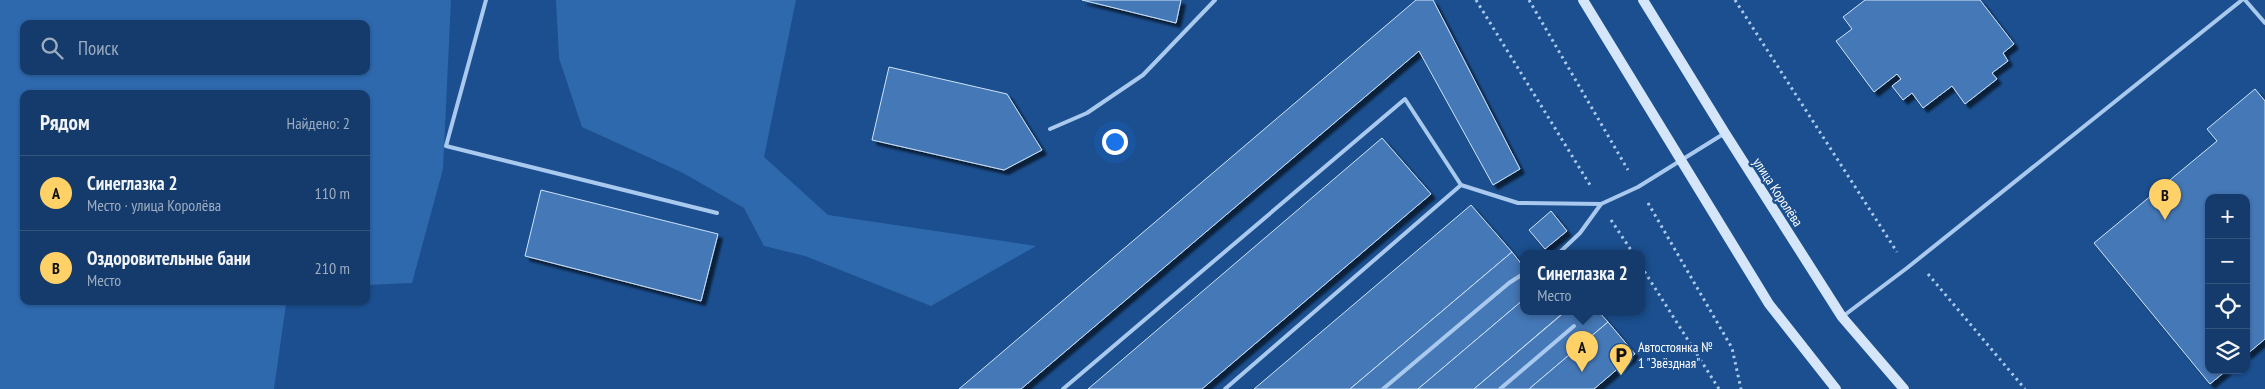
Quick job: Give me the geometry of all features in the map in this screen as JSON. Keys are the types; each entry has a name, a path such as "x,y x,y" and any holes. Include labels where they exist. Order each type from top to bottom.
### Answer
{"main road":[{"path":"1583,0 1769,304 1836,389"},
{"name":"улица Королёва","path":"1643,0 1842,316 1904,389"}],"lane":[{"path":"486,0 446,146 717,213"},
{"path":"1050,129 1087,114 1143,75 1215,0"},
{"path":"1842,316 1908,268 2244,0 2265,23"},
{"path":"1063,389 1405,99 1461,185 1518,203 1601,204 1638,187 1725,133"},
{"path":"1225,389 1461,185"},
{"path":"1562,250 1580,233 1601,204"},
{"path":"1383,389 1509,283 1520,276"},
{"path":"1500,389 1574,326"}],"path":[{"path":"1476,0 1630,250"},
{"path":"1735,0 1908,268 1927,272 2025,389"},
{"path":"1645,272 1719,389"}],"shaded area":[{"path":"0,0 451,0 443,169 412,283 370,285 370,90 20,90 20,305 286,305 274,389 0,389"},
{"path":"556,0 796,0 764,157 828,215 1036,246 931,306 805,256 764,246 744,208 683,173 582,127 559,58"}],"building":[{"path":"1082,0 1181,0 1176,23"},
{"path":"1416,0 1433,0 1520,169 1493,185 1419,51 1021,389 959,389"},
{"path":"1865,0 1980,0 2014,44 2003,53 2008,61 1992,73 1997,79 1965,104 1952,86 1923,108 1912,93 1903,100 1892,86 1901,79 1897,74 1874,92 1836,41 1852,29 1843,17"},
{"path":"889,67 1007,94 1042,150 1004,170 872,140"},
{"path":"2255,89 2265,101 2265,339 2250,352 2250,194 2205,194 2205,374 2222,374 2210,384 2094,243 2217,141 2207,129"},
{"path":"1382,138 1431,194 1202,389 1088,389"},
{"path":"541,190 718,234 701,301 525,256"},
{"path":"1471,205 1512,252 1350,389 1254,389"},
{"path":"1551,211 1567,231 1545,249 1529,230"},
{"path":"1512,252 1520,262 1520,303 1418,389 1350,389"},
{"path":"1520,303 1520,315 1561,315 1474,389 1418,389"},
{"path":"1561,315 1602,315 1608,322 1529,389 1474,389"},
{"path":"1608,322 1635,354 1594,389 1529,389"}],"place":[{"name":"Оздоровительные бани","path":"2165,220"},
{"name":"Синеглазка 2","path":"1582,372"},
{"name":"Автостоянка № 1 \"Звёздная\"","path":"1621,376"}]}
